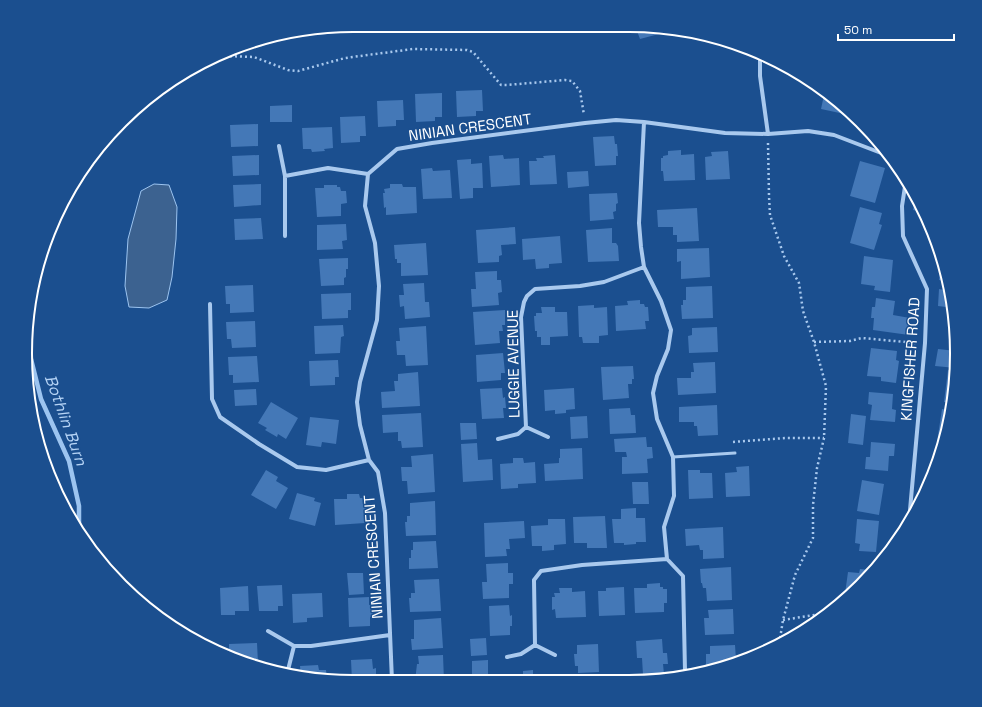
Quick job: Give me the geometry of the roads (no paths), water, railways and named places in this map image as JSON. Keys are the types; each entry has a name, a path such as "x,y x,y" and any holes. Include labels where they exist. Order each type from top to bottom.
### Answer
{"street":[{"path":"760,60 760,76 768,134"},
{"name":"NINIAN CRESCENT","path":"392,675 385,513 378,472 369,460 360,425 357,402 360,382 376,320 379,286 375,243 365,206 368,174 397,149 432,143 616,120 644,122 725,133 768,134 808,131 834,135 879,152"},
{"path":"644,122 639,223 644,267 661,301 670,330 668,349 657,376 653,393 657,418 673,457 674,496 664,527 667,559 683,576 685,670"},
{"path":"279,146 285,176 284,236"},
{"path":"285,176 328,168 368,174"},
{"name":"KINGFISHER ROAD","path":"905,189 902,206 903,236 927,289 925,343 910,508"},
{"name":"LUGGIE AVENUE","path":"498,439 518,434 526,427 521,317 524,302 527,296 536,290 604,282 644,267"},
{"path":"210,304 212,399 220,417 259,444 297,467 326,470 369,460"},
{"path":"526,427 548,438"},
{"path":"535,645 534,580 542,571 582,565 667,559"},
{"path":"268,631 294,646 311,646 390,635"},
{"path":"535,645 555,655"},
{"path":"507,657 521,654 535,645"},
{"path":"288,668 294,646"}],"lane":[{"path":"673,457 735,453"}],"water":[{"path":"154,184 169,185 177,207 176,239 172,277 167,300 149,308 129,307 125,286 128,239 141,191"}],"waterway":[{"name":"Bothlin Burn","path":"33,365 41,399 69,461 79,506 79,521"}]}
